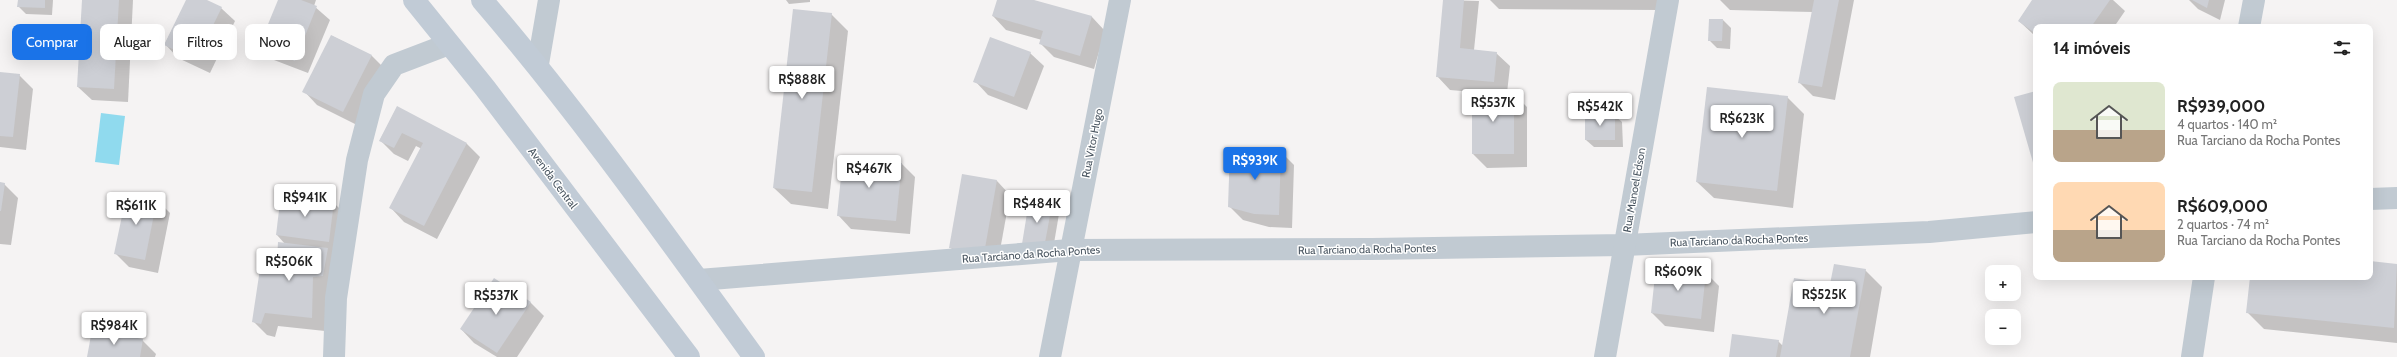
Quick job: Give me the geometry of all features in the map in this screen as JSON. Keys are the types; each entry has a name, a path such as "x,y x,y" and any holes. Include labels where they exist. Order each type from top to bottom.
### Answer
{"main road":[{"name":"Avenida Central","path":"414,0 690,357"},
{"path":"482,0 538,64 626,179 754,357"}],"street":[{"path":"538,64 549,0"},
{"name":"Rua Vitor Hugo","path":"1050,357 1120,0"},
{"name":"Rua Manoel Edson","path":"1605,357 1668,0"},
{"path":"2250,24 2254,0"},
{"path":"334,357 336,298 357,160 374,94 394,65 449,44"},
{"path":"2373,199 2397,198"},
{"name":"Rua Tarciano da Rocha Pontes","path":"699,280 1070,250 1372,249 1624,245 1929,232 2033,222"},
{"path":"2192,357 2204,280"}],"water":[{"path":"101,113 125,116 119,165 95,162"}],"building":[{"path":"18,0 45,0 45,8 17,7"},
{"path":"82,0 119,0 118,24 100,24 100,60 116,60 114,89 77,87 79,60 92,60 92,24 81,24"},
{"path":"186,0 207,0 222,7 214,24 174,24"},
{"path":"278,0 301,0 317,6 305,36 305,24 268,24"},
{"path":"997,0 1034,0 1092,16 1080,56 1039,44 1043,31 992,16"},
{"path":"1443,0 1464,0 1460,48 1497,52 1494,82 1436,77"},
{"path":"1814,0 1839,0 1822,87 1798,83"},
{"path":"2032,0 2110,0 2093,24 2033,24 2033,32 2018,21"},
{"path":"2192,0 2209,0 2207,8"},
{"path":"793,9 832,13 812,192 773,188"},
{"path":"1709,19 1723,19 1722,41 1708,41"},
{"path":"173,27 173,49 165,45"},
{"path":"331,35 372,55 343,112 302,92"},
{"path":"990,37 1031,52 1014,97 973,82"},
{"path":"0,72 20,74 13,137 0,136"},
{"path":"1707,87 1788,96 1777,191 1696,182"},
{"path":"1472,92 1514,92 1514,154 1472,154"},
{"path":"2033,92 2033,163 2014,97"},
{"path":"397,106 467,143 424,226 389,208 423,143 402,133 394,148 379,141"},
{"path":"1585,114 1615,114 1615,140 1585,140"},
{"path":"1230,148 1281,150 1279,215 1254,214 1228,207"},
{"path":"843,157 902,163 896,221 837,216"},
{"path":"962,174 997,180 984,254 949,248"},
{"path":"0,182 5,183 1,211 0,211"},
{"path":"127,192 157,199 145,260 114,254"},
{"path":"281,194 334,201 329,242 276,235"},
{"path":"1029,201 1052,205 1044,248 1022,244"},
{"path":"278,242 328,248 323,276 313,277 312,318 265,313 261,324 252,322 261,262 277,260"},
{"path":"2373,261 2397,264 2394,328 2246,313 2250,280 2373,280"},
{"path":"1834,264 1866,269 1850,357 1780,357 1794,278 1830,284"},
{"path":"1656,266 1706,272 1701,319 1651,313"},
{"path":"494,278 531,302 497,353 460,329"},
{"path":"92,330 143,339 140,357 87,357"},
{"path":"1732,334 1779,340 1776,357 1729,357"}]}
